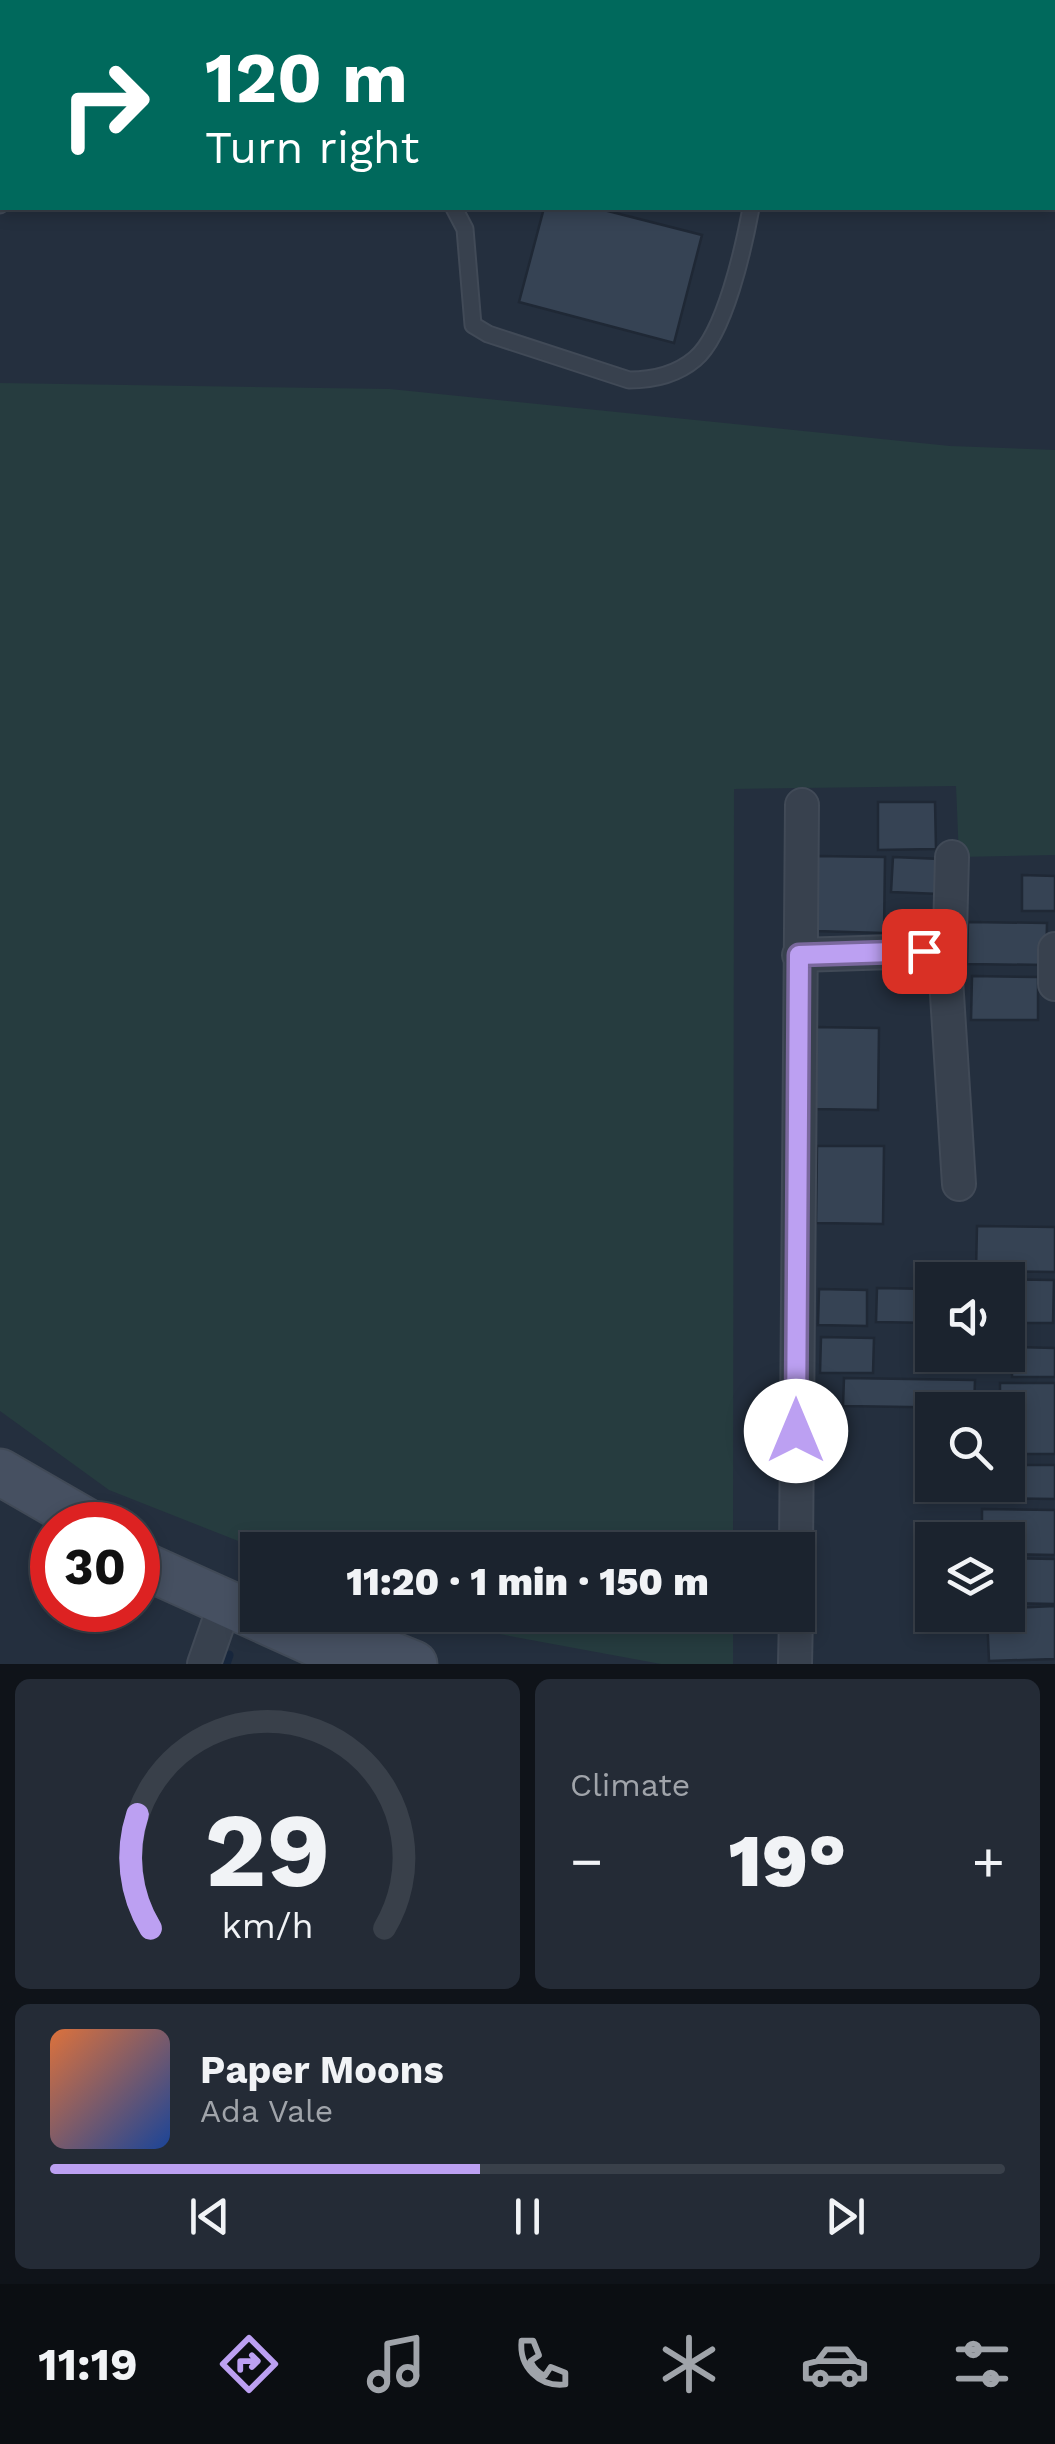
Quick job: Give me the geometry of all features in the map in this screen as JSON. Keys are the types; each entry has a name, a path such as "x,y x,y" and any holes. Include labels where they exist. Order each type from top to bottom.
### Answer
{"main road":[{"path":"0,1472 52,1502"},
{"path":"0,1489 30,1505"},
{"path":"160,1561 240,1602"},
{"path":"160,1572 240,1603"},
{"path":"298,1632 361,1664"},
{"path":"334,1632 414,1664"}],"street":[{"path":"796,1532 802,805"},
{"path":"952,857 949,971 959,1184"},
{"path":"1055,949 1055,984"},
{"path":"799,955 924,951 941,956 949,971"},
{"path":"204,1664 240,1605"},
{"path":"795,1664 796,1632"}],"lane":[{"path":"455,210 466,228 473,325 488,334 629,380 662,376 698,358 720,317 743,252 751,210"}],"green space":[{"path":"0,383 390,389 950,446 1055,450 1055,855 959,857 956,786 734,789 733,1532 240,1532 240,1542 160,1510 160,1502 139,1502 109,1490 0,1411"},
{"path":"488,1632 733,1632 733,1664 661,1664"}],"building":[{"path":"543,210 604,210 702,235 674,343 519,302"},
{"path":"878,802 935,802 936,849 878,850"},
{"path":"816,856 885,857 884,933 815,931"},
{"path":"893,857 941,859 940,894 891,892"},
{"path":"1022,875 1055,876 1055,911 1022,911"},
{"path":"968,922 1047,923 1046,965 967,964"},
{"path":"972,976 1038,977 1038,1020 971,1020"},
{"path":"811,1027 879,1028 878,1110 810,1109"},
{"path":"817,1146 884,1146 883,1224 816,1223"},
{"path":"977,1226 1055,1227 1055,1272 1025,1272 1025,1262 976,1262"},
{"path":"1025,1280 1054,1280 1053,1323 1025,1323"},
{"path":"877,1288 915,1289 915,1323 876,1322"},
{"path":"819,1289 867,1290 867,1326 818,1325"},
{"path":"821,1337 874,1338 873,1373 820,1373"},
{"path":"1025,1347 1055,1348 1055,1377 1012,1377 1012,1372 1025,1372"},
{"path":"844,1378 975,1380 975,1392 915,1392 915,1407 843,1406"},
{"path":"1000,1383 1055,1383 1055,1454 1025,1454 1025,1392 1000,1392"},
{"path":"1025,1465 1055,1465 1055,1499 1025,1499"},
{"path":"982,1509 1055,1510 1055,1555 1025,1554 1025,1522 982,1522"},
{"path":"1025,1558 1055,1559 1055,1604 1025,1603"},
{"path":"1055,1606 1055,1659 989,1661 988,1632 1025,1632 1025,1607"}],"waterway":[{"path":"226,1664 229,1655"}],"route":[{"path":"796,1431 799,955 924,951"}]}
